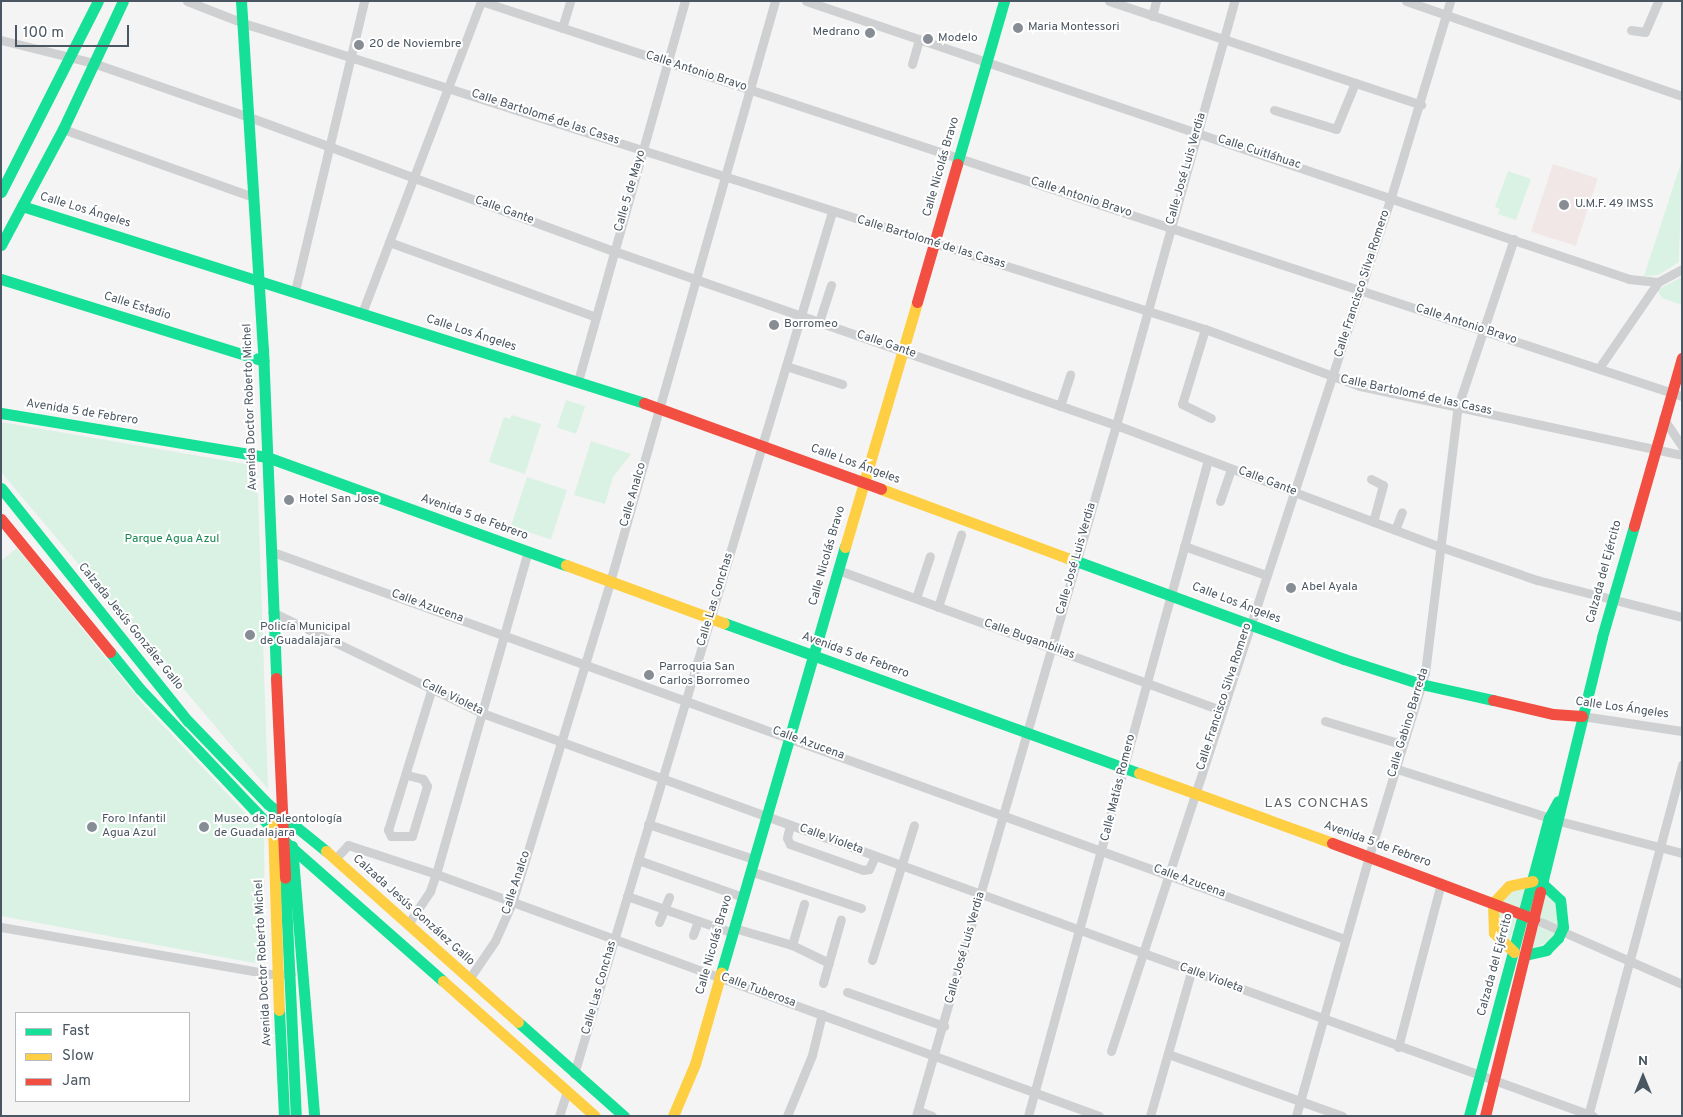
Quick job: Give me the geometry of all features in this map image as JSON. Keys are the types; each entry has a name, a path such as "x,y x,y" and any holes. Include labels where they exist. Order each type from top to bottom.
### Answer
{"main road":[{"path":"1,192 98,1"},
{"path":"1,245 63,129 123,1"},
{"name":"Avenida Doctor Roberto Michel","path":"242,1 264,361 280,813 292,974 296,1112"},
{"name":"Calle Nicolás Bravo","path":"674,1116 695,1064 1004,1"},
{"name":"Calle Los Ángeles","path":"22,206 258,279 659,408 1171,594 1344,659 1421,684 1553,714 1582,716"},
{"name":"Calle Estadio","path":"1,279 264,361"},
{"name":"Calzada del Ejército","path":"1485,1116 1520,953 1554,820 1654,448 1663,418 1677,394 1682,358"},
{"name":"Avenida 5 de Febrero","path":"1,413 267,457 1125,768 1193,795 1369,856 1529,917"},
{"name":"Calzada Jesús González Gallo","path":"1,488 188,721 280,813 335,859 574,1074 624,1116"},
{"path":"1,519 140,689 294,852 595,1116"},
{"path":"270,827 280,813"},
{"name":"Avenida Doctor Roberto Michel","path":"280,813 294,852 314,1111"},
{"name":"Avenida Doctor Roberto Michel","path":"270,827 279,974 284,1112"},
{"path":"1538,883 1560,900 1564,919 1562,931 1546,950 1520,953 1494,933 1490,914 1493,903 1508,886 1538,883"},
{"name":"Calzada del Ejército","path":"1469,1116 1520,953"},
{"path":"293,1013 307,1012"},
{"path":"284,1112 314,1111"}],"street":[{"name":"Calle Bartolomé de las Casas","path":"187,1 242,22 448,86 832,212 1205,329 1333,377 1682,455"},
{"path":"295,291 364,1"},
{"path":"362,313 481,1"},
{"name":"Calle Antonio Bravo","path":"481,1 1677,394"},
{"path":"562,28 570,1"},
{"name":"Calle 5 de Mayo","path":"578,381 685,1"},
{"name":"Calle Analco","path":"469,980 495,941 512,903 610,582 775,1"},
{"name":"Calle Cuitláhuac","path":"806,1 1391,196 1629,279 1658,282"},
{"path":"1109,1 1420,105"},
{"path":"1152,16 1156,1"},
{"name":"Calle José Luis Verdia","path":"917,1113 944,1026 1116,426 1234,1"},
{"path":"1406,1 1682,96"},
{"name":"Calle Francisco Silva Romero","path":"1111,1051 1167,873 1333,377 1420,105 1450,1"},
{"path":"1631,30 1645,32 1658,1"},
{"path":"912,64 919,39"},
{"name":"Calle Gante","path":"1,40 69,59 93,63 249,117 614,251 1116,426 1441,548 1537,580 1682,617"},
{"path":"1274,110 1336,130 1340,126 1355,83"},
{"path":"63,129 253,197"},
{"name":"Calle Las Conchas","path":"574,1074 832,212"},
{"name":"Calle Gabino Barreda","path":"1296,1116 1394,768 1428,663 1458,406 1514,239"},
{"path":"389,242 596,317"},
{"path":"1599,368 1658,282 1682,269"},
{"path":"819,322 831,286"},
{"path":"1205,329 1182,404 1212,418"},
{"path":"786,366 842,384"},
{"path":"1060,406 1070,375"},
{"path":"1663,418 1682,446"},
{"name":"Calle Matías Romero","path":"1028,1116 1104,851 1146,683 1208,460"},
{"path":"1220,501 1231,469"},
{"path":"1371,479 1383,486 1373,522"},
{"path":"1395,530 1402,512"},
{"path":"938,607 961,535"},
{"path":"1184,546 1266,575"},
{"name":"Calle Azucena","path":"270,551 686,699 1346,939"},
{"path":"408,924 424,902 436,874 528,552"},
{"path":"916,598 930,556"},
{"name":"Calle Bugambilias","path":"838,570 1221,710"},
{"name":"Calle Violeta","path":"272,612 482,713 1323,1020 1590,1115"},
{"path":"407,775 423,779 427,786 412,836 391,836 388,830 407,775 432,688"},
{"name":"Calle Los Ángeles","path":"1582,716 1682,731"},
{"path":"1325,721 1401,744"},
{"path":"1590,1115 1682,764"},
{"path":"1394,768 1554,820 1682,853"},
{"path":"648,824 754,859"},
{"path":"790,825 787,838 790,844 863,870 869,869 875,856"},
{"path":"872,960 914,825"},
{"name":"Calle Tuberosa","path":"335,859 348,845 436,874 1100,1116"},
{"path":"638,860 743,897"},
{"path":"750,871 861,908"},
{"path":"1398,1046 1441,883"},
{"path":"627,896 698,920 792,944 829,963"},
{"path":"659,922 669,897"},
{"path":"792,944 804,904"},
{"name":"Avenida 5 de Febrero","path":"1529,917 1682,984"},
{"path":"823,983 841,919"},
{"path":"693,935 698,920"},
{"path":"1,927 279,974 292,974"},
{"path":"1150,1116 1192,972"},
{"path":"847,992 944,1026"},
{"path":"787,1116 812,1055 822,1014"},
{"path":"1168,1054 1342,1116"},
{"path":"559,1116 568,1092"},
{"path":"917,1113 932,1116"}],"shaded area":[{"name":"U.M.F. 49 IMSS","path":"1553,164 1598,179 1576,246 1531,232"}],"green space":[{"path":"1682,160 1679,262 1658,275 1644,276"},
{"path":"1508,171 1531,179 1516,220 1498,214 1500,209 1495,207"},
{"path":"1682,277 1682,305 1662,298 1657,290"},
{"path":"566,400 585,406 576,434 557,428"},
{"path":"512,415 541,424 525,474 489,462 504,417 510,419"},
{"name":"Parque Agua Azul","path":"1,422 257,466 268,789 1,472"},
{"path":"591,441 631,454 613,477 605,504 574,495"},
{"path":"527,477 567,490 551,539 511,526"},
{"path":"17,548 143,704 264,833 265,965 1,916 1,561"},
{"path":"1527,883 1519,911 1497,899 1500,895"},
{"path":"1543,891 1555,898 1558,926 1536,917"},
{"path":"1495,909 1517,917 1507,947 1498,939"},
{"path":"1535,925 1559,935 1527,953"}],"traffic: fast":[{"path":"1,192 98,1"},
{"path":"1,245 63,129 123,1"},
{"path":"241,1 263,349 276,678"},
{"path":"957,164 1004,1"},
{"path":"22,206 644,403"},
{"path":"1,279 264,361"},
{"path":"1,413 267,457 566,565"},
{"path":"1,488 188,721 268,804 326,851"},
{"path":"1540,892 1602,637 1634,526"},
{"path":"721,973 845,547"},
{"path":"1068,558 1344,659 1421,684 1493,700"},
{"path":"724,623 1139,773"},
{"path":"110,652 140,689 283,840 443,981"},
{"path":"1469,1116 1549,818 1558,801"},
{"path":"292,846 314,1116"},
{"path":"285,878 296,1116"},
{"path":"1525,955 1546,950 1558,938 1563,927 1560,900 1543,884"},
{"path":"279,1010 284,1116"},
{"path":"518,1022 624,1116"}],"traffic: slow":[{"path":"845,547 917,302"},
{"path":"881,489 1068,558"},
{"path":"566,565 724,623"},
{"path":"1139,773 1332,843"},
{"path":"273,824 279,1010"},
{"path":"326,851 518,1022"},
{"path":"1514,952 1494,933 1493,903 1509,886 1532,881"},
{"path":"673,1116 695,1064 721,973"},
{"path":"443,981 595,1116"}],"traffic: jam":[{"path":"917,302 957,164"},
{"path":"1634,526 1682,358"},
{"path":"644,403 881,489"},
{"path":"1,519 110,652"},
{"path":"276,678 285,878"},
{"path":"1493,700 1553,714 1582,716"},
{"path":"1332,843 1534,919"},
{"path":"1485,1116 1540,892"}],"place":[{"name":"Maria Montessori","path":"1018,28"},
{"name":"Medrano","path":"870,33"},
{"name":"Modelo","path":"928,39"},
{"name":"20 de Noviembre","path":"359,45"},
{"name":"U.M.F. 49 IMSS","path":"1564,205"},
{"name":"Borromeo","path":"774,325"},
{"name":"Hotel San Jose","path":"289,500"},
{"name":"Abel Ayala","path":"1291,588"},
{"name":"Policía Municipal de Guadalajara","path":"250,635"},
{"name":"Parroquia San Carlos Borromeo","path":"649,675"},
{"name":"Foro Infantil Agua Azul","path":"92,827"},
{"name":"Museo de Paleontología de Guadalajara","path":"204,827"}],"district":[{"name":"LAS CONCHAS","path":"1317,804"}]}
